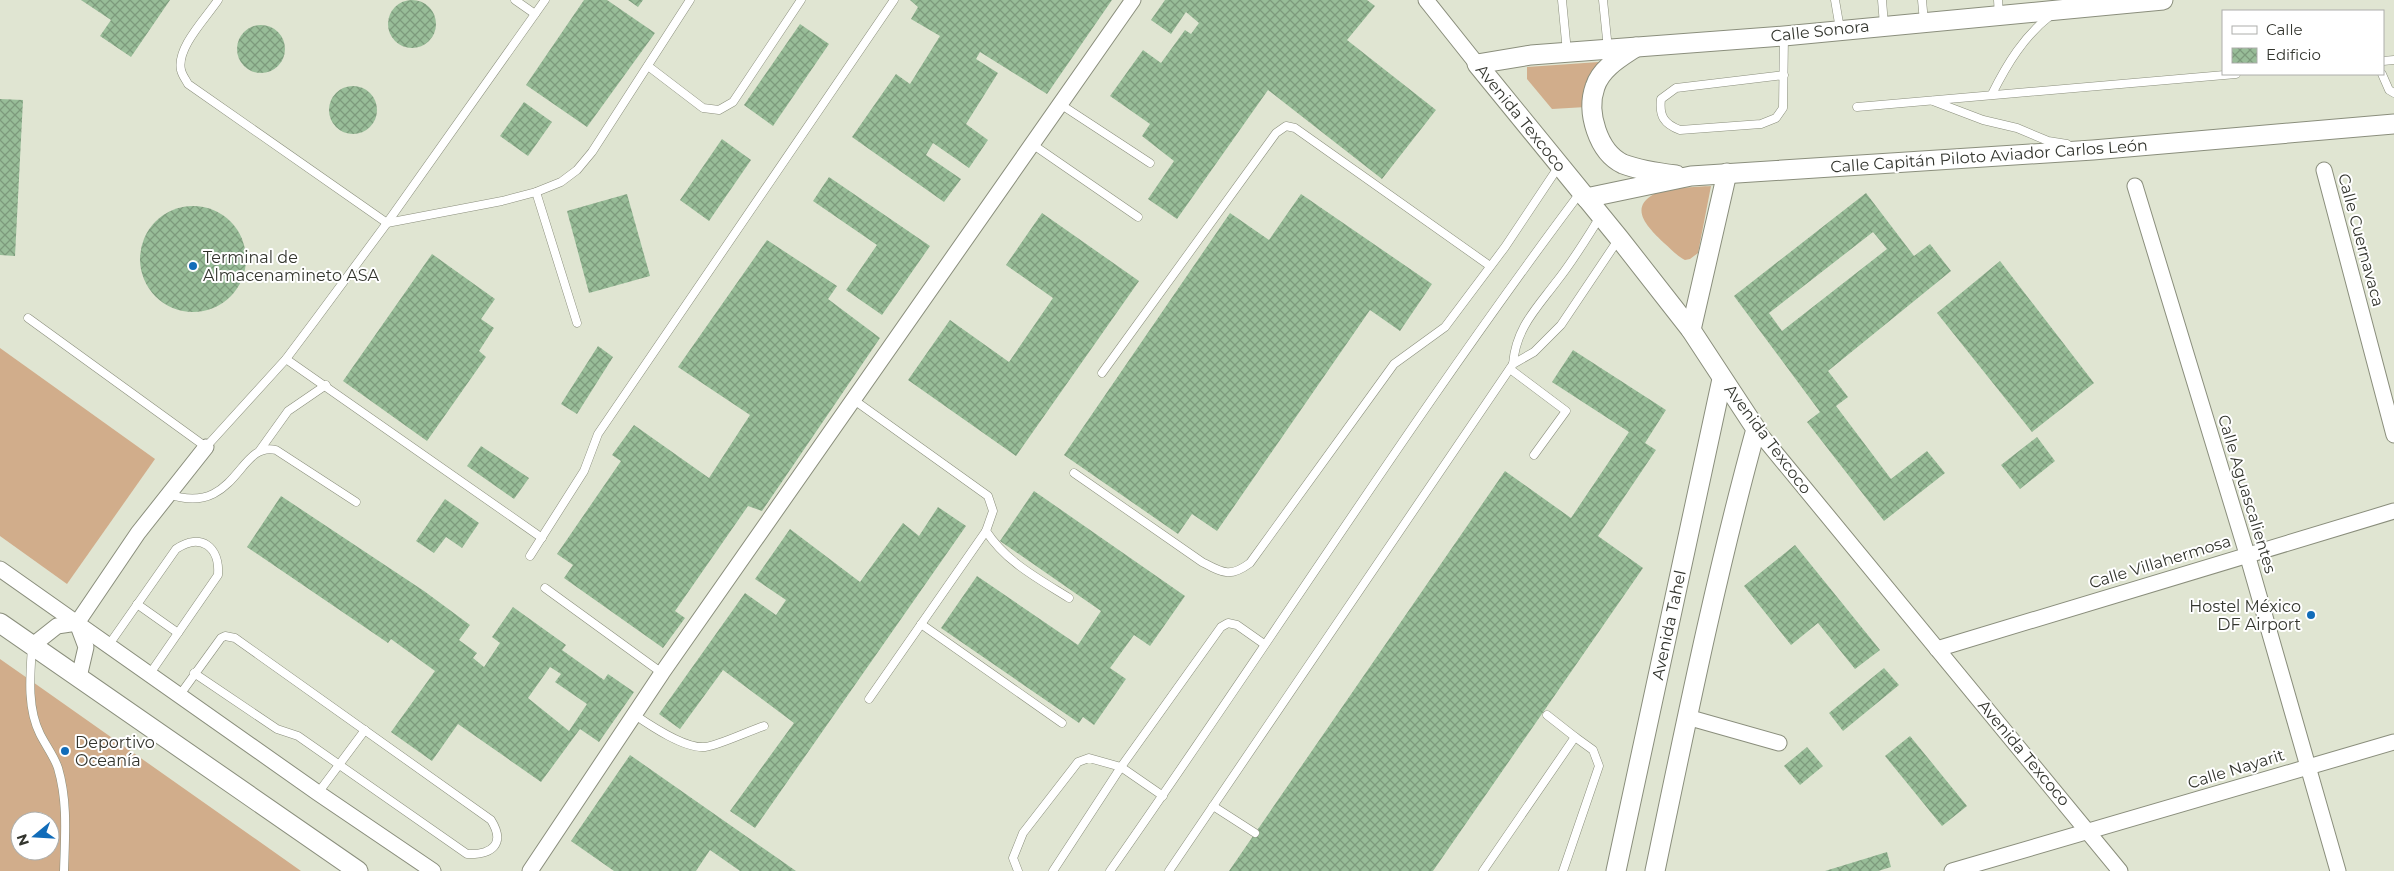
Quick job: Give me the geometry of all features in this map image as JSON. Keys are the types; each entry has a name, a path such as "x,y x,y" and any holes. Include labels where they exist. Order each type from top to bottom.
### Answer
{"street":[{"path":"530,871 662,674 1133,0"},
{"name":"Avenida Texcoco","path":"1426,0 1691,330 1756,429 2120,871"},
{"name":"Calle Sonora","path":"1478,64 1567,52 1784,36 1924,22 1998,8 2056,10 2163,0"},
{"path":"1637,46 1613,63 1595,86 1593,102 1594,121 1600,141 1610,154 1623,164 1661,174 1691,176"},
{"name":"Calle Capitán Piloto Aviador Carlos León","path":"1583,195 1691,176 2093,150 2394,124"},
{"name":"Calle Cuernavaca","path":"2324,170 2394,435"},
{"path":"1691,330 1727,173"},
{"name":"Calle Aguascalientes","path":"2135,186 2247,554 2338,871"},
{"name":"Avenida Tahel","path":"1616,871 1722,379"},
{"path":"1655,871 1687,717 1742,478 1756,429"},
{"path":"33,646 57,626 78,623 138,532 206,447"},
{"name":"Calle Villahermosa","path":"1937,649 2394,511"},
{"path":"0,569 318,793 433,871"},
{"path":"0,623 358,871"},
{"path":"78,623 86,647 79,677"},
{"path":"1687,717 1780,743"},
{"name":"Calle Nayarit","path":"1952,871 2394,742"}],"lane":[{"path":"218,0 185,46 180,58 181,72 188,84 387,223 502,201 536,192 561,182 577,170 592,152 690,0"},
{"path":"514,0 535,14"},
{"path":"28,318 206,447 286,359 387,223 545,0"},
{"path":"648,66 703,108 719,110 733,102 801,0"},
{"path":"530,556 584,471 598,434 894,0"},
{"path":"1562,0 1567,52"},
{"path":"1602,0 1608,49"},
{"path":"1835,0 1840,29"},
{"path":"1882,0 1884,25"},
{"path":"1922,0 1924,22"},
{"path":"1992,94 2008,63 2039,24 2056,10"},
{"path":"1784,36 1784,75 1783,108 1770,122 1680,130 1670,126 1663,120 1660,109 1661,99 1676,88 1784,75"},
{"path":"1857,107 2224,75"},
{"path":"2382,75 2389,90 2394,93"},
{"path":"1931,100 1983,120 2017,128 2048,141 2093,150"},
{"path":"1060,104 1150,163"},
{"path":"1102,373 1276,133 1286,126 1295,128 1490,266"},
{"path":"1032,144 1138,217"},
{"path":"1074,473 1202,562 1220,572 1231,573 1240,570 1250,562 1394,364 1445,327 1559,166"},
{"path":"536,192 577,323"},
{"path":"1110,871 1528,262 1583,195"},
{"path":"1512,366 1515,346 1526,322 1558,281 1601,216"},
{"path":"1169,871 1512,366 1534,352 1561,325 1619,238"},
{"path":"286,359 326,385 542,538"},
{"path":"1512,366 1566,411 1534,454"},
{"path":"168,494 187,499 200,498 217,492 230,483 248,460 260,450 288,412 326,385"},
{"path":"854,400 988,496 993,511 986,531 868,699"},
{"path":"260,450 269,448 276,450 356,502"},
{"path":"986,531 996,546 1009,558 1069,598"},
{"path":"108,646 176,548 184,543 195,541 208,546 217,556 218,575 149,674"},
{"path":"545,588 662,674"},
{"path":"137,604 178,633"},
{"path":"1053,871 1121,767 1221,627 1228,623 1237,625 1264,644"},
{"path":"921,624 1062,723"},
{"path":"179,696 194,673 221,638 225,636 235,638 491,820 498,838 496,845 489,851 480,854 467,854 298,736 278,729 194,673"},
{"path":"33,646 30,680 32,711 39,734 58,767 65,800 64,871"},
{"path":"635,715 654,729 691,745 705,747 764,726"},
{"path":"1547,716 1593,750 1599,766 1563,871"},
{"path":"318,793 341,765 365,730"},
{"path":"1483,871 1574,737"},
{"path":"1018,871 1013,858 1023,833 1078,762 1089,758 1121,767 1163,796"},
{"path":"1214,806 1255,833"}],"shaded area":[{"path":"1599,62 1591,80 1586,107 1552,109 1527,79 1527,67"},
{"path":"1711,186 1698,253 1685,260 1653,232 1644,219 1642,206 1646,200 1659,192"},
{"path":"0,348 155,459 67,584 0,536"},
{"name":"Deportivo Oceanía","path":"0,659 301,871 0,871"}],"building":[{"path":"81,0 170,0 131,57 100,36 111,20"},
{"path":"412,0 421,2 429,7 434,15 436,24 434,33 429,41 421,46 412,48 403,46 395,41 390,33 388,24 390,15 395,7 403,2"},
{"path":"584,0 607,0 655,33 587,127 526,85"},
{"path":"628,0 643,0 638,7"},
{"path":"910,0 1112,0 1047,94 980,52 976,59 998,73 966,124 988,140 969,168 933,143 926,155 961,179 944,202 852,137 896,74 910,84 940,36 911,19 918,7"},
{"path":"1165,0 1367,0 1375,6 1347,40 1436,110 1382,179 1268,90 1177,219 1148,199 1174,161 1142,136 1150,124 1110,96 1143,50 1161,63 1185,30 1191,34 1199,23 1186,12 1171,34 1151,20"},
{"path":"800,24 829,44 773,126 744,105"},
{"path":"261,25 270,27 278,32 283,40 285,49 283,58 278,66 270,71 261,73 252,71 244,66 239,58 237,49 239,40 244,32 252,27"},
{"path":"353,86 362,88 370,93 375,101 377,110 375,119 370,127 362,132 353,134 344,132 336,127 331,119 329,110 331,101 336,93 344,88"},
{"path":"0,99 23,100 15,256 0,255"},
{"path":"524,102 552,122 528,156 500,136"},
{"path":"722,139 751,160 709,221 680,200"},
{"path":"829,177 930,246 882,315 846,290 877,245 813,201"},
{"path":"1866,193 1914,256 1930,244 1951,271 1828,371 1848,397 1836,406 1891,479 1927,451 1945,473 1884,521 1807,422 1820,412 1734,296","holes":["1873,232 1887,249 1782,331 1769,313"]},
{"path":"627,194 650,276 589,293 567,211"},
{"path":"1301,194 1432,284 1400,331 1370,310 1217,531 1192,514 1178,534 1064,455 1230,213 1269,240"},
{"name":"Terminal de Almacenamineto ASA","path":"193,206 213,210 230,222 242,239 246,259 242,279 230,296 213,308 193,312 173,308 156,296 144,279 140,259 144,239 156,222 173,210"},
{"path":"1042,213 1139,281 1016,456 908,380 950,320 1009,362 1053,298 1006,265"},
{"path":"767,240 837,286 828,299 880,338 762,511 748,506 675,611 685,618 663,648 564,578 573,565 557,554 621,461 612,455 634,425 709,478 750,415 678,367"},
{"path":"432,254 495,299 481,319 494,328 479,351 486,357 427,441 343,381"},
{"path":"2000,261 2094,383 2032,432 1937,313"},
{"path":"598,346 613,357 577,414 561,404"},
{"path":"1573,350 1666,410 1645,443 1656,450 1598,536 1643,568 1433,871 1229,871 1505,471 1571,518 1629,432 1552,382"},
{"path":"2037,437 2055,461 2020,489 2001,465"},
{"path":"481,446 529,478 514,499 467,466"},
{"path":"1034,491 1185,596 1150,646 1134,635 1110,668 1126,679 1094,725 1083,717 1079,723 941,628 977,576 1078,645 1101,611 1000,541"},
{"path":"281,496 424,591 470,625 459,640 477,653 473,658 484,667 500,643 492,637 513,607 566,645 562,650 604,680 608,674 634,692 599,742 580,729 541,782 458,724 432,761 391,732 435,671 391,639 388,643 247,547","holes":["550,667 561,674 555,682 587,704 569,731 528,698"]},
{"path":"445,499 479,523 462,548 446,537 434,553 416,541"},
{"path":"938,507 966,526 755,828 730,811 794,723 723,670 680,729 659,714 745,593 776,615 786,600 755,579 790,529 860,582 903,523 919,536"},
{"path":"1795,545 1880,650 1855,669 1818,623 1791,645 1744,586"},
{"path":"1884,668 1899,685 1843,731 1829,713"},
{"path":"1910,736 1967,806 1942,826 1885,756"},
{"path":"1807,747 1823,766 1800,785 1784,766"},
{"path":"630,755 796,871 740,871 710,850 696,871 614,871 571,841"},
{"path":"1887,852 1891,867 1878,871 1825,871"}],"place":[{"name":"Terminal de Almacenamineto ASA","path":"193,266"},
{"name":"Hostel México DF Airport","path":"2311,615"},
{"name":"Deportivo Oceanía","path":"65,751"}]}
